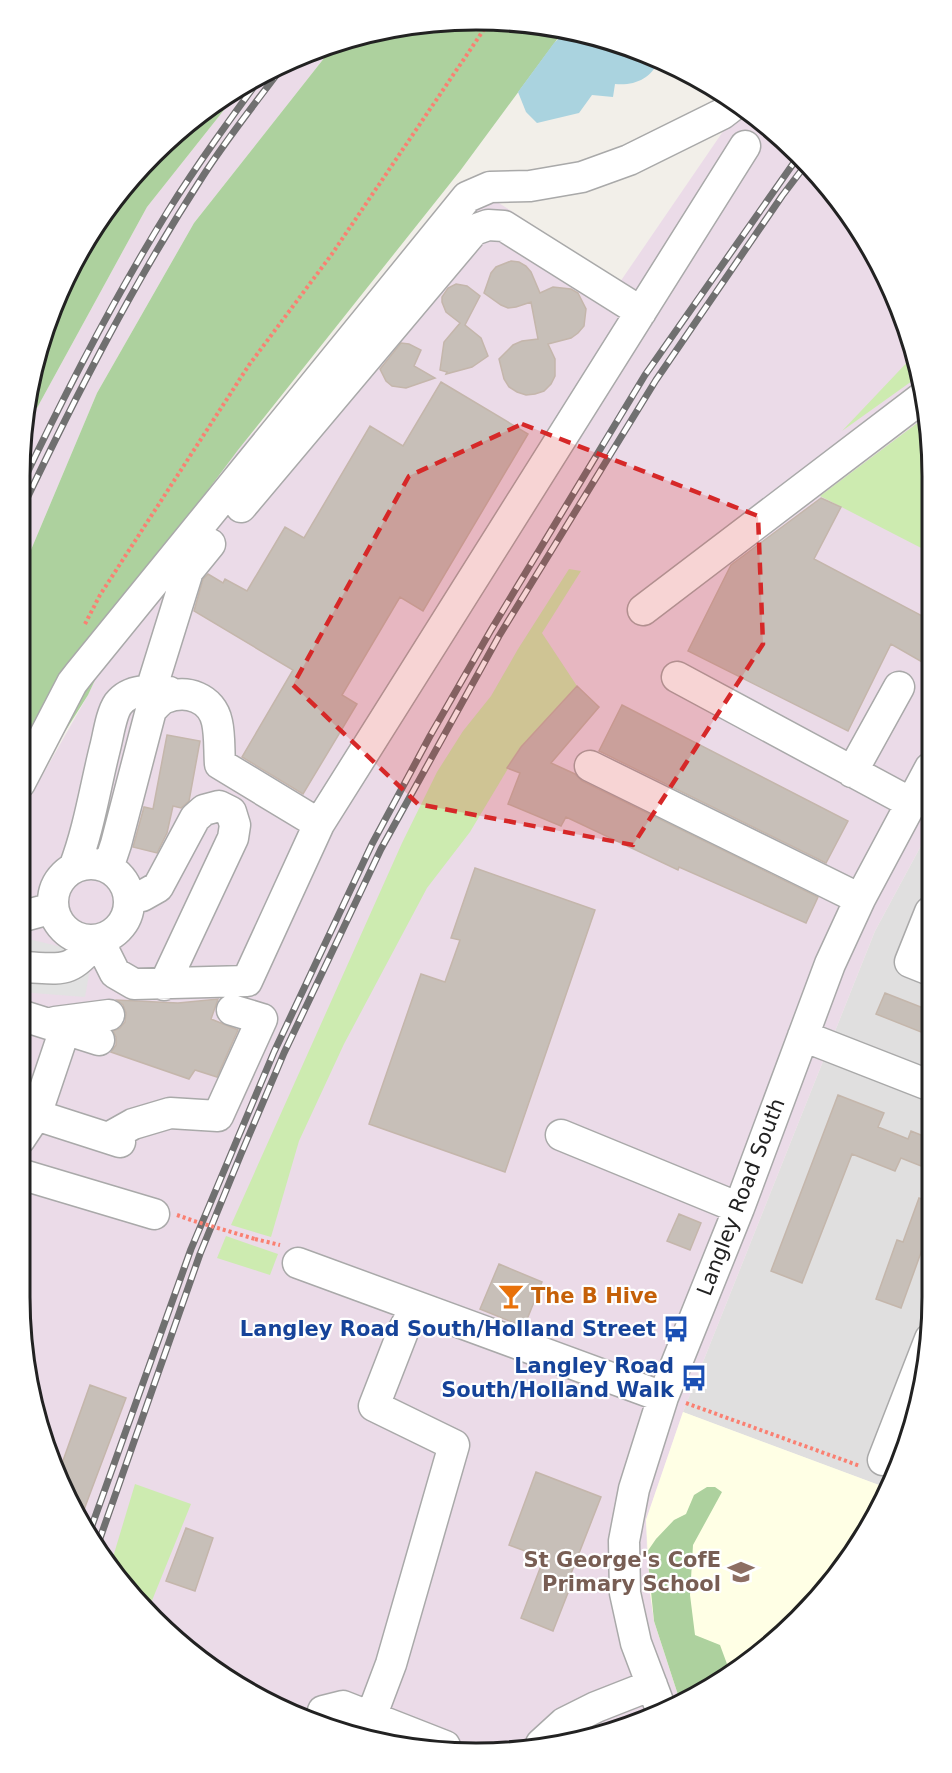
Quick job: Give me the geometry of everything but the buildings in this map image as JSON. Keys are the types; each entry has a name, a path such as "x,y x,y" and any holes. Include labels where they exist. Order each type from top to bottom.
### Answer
{"street":[{"path":"30,765 79,674 467,197 490,187 530,186 582,177 628,160 729,109"},
{"path":"100,940 109,964 121,978 134,984 247,981 319,824 745,146"},
{"path":"151,690 188,571 474,230 488,225 504,226 641,312"},
{"path":"643,610 915,403"},
{"path":"677,677 911,803"},
{"path":"852,772 899,687"},
{"path":"74,868 84,841 118,704 133,694 151,690 192,695 208,704 217,721 220,764 319,824"},
{"path":"108,868 151,710 163,698 180,694"},
{"path":"590,766 860,898"},
{"name":"Langley Road South","path":"657,1698 629,1618 623,1568 628,1515 634,1489 663,1397 739,1208 830,964 860,898 922,783"},
{"path":"129,897 142,896 158,887 195,818 204,810 219,806 231,812 235,825 233,838 164,985"},
{"path":"30,967 68,968 82,959 100,940 115,933 124,922 129,910 126,885 108,868 97,864 85,864 65,874 57,884 53,895 53,908 57,920 65,931 76,938 100,940"},
{"path":"30,914 53,908"},
{"path":"922,932 910,962 922,967"},
{"path":"30,1126 114,1140 133,1124 170,1113 218,1116 262,1019 232,1010"},
{"path":"30,1112 43,1022 104,1028"},
{"path":"803,1036 922,1082"},
{"path":"561,1135 739,1208"},
{"path":"30,1177 165,1214"},
{"path":"298,1263 663,1397"},
{"path":"371,1717 391,1664 454,1445 374,1406 404,1329 416,1306"},
{"path":"875,1464 915,1374"},
{"path":"549,1736 564,1723 596,1707 657,1698"},
{"path":"322,1715 323,1711 343,1706 430,1740"}],"path":[{"path":"80,634 99,595 249,365 332,254 483,30"},
{"path":"165,1214 268,1243"},
{"path":"663,1397 689,1403 875,1464"}],"highlighted area":[{"path":"522,424 758,516 763,644 633,845 418,804 293,685 409,476"}],"shaded area":[{"path":"325,57 194,223 97,393 30,552 31,447 35,412 147,207 228,105 279,76"},
{"path":"718,102 770,141 830,204 847,228 876,279 888,305 907,361 918,418 922,476 922,844 875,931 683,1412 646,1520 654,1621 678,1694 647,1709 591,1728 534,1739 476,1743 447,1742 361,1728 305,1709 279,1697 228,1668 182,1632 141,1591 105,1545 76,1494 54,1440 39,1384 31,1326 30,797 88,695 145,574 238,450 470,184 620,282 726,127"},
{"path":"922,844 921,1326 907,1412 880,1485 683,1412 875,931"},
{"path":"30,939 66,948 91,963 85,997 30,993"},
{"name":"St George's CofE Primary School","path":"683,1412 880,1485 847,1545 830,1569 791,1612 748,1651 724,1668 678,1694 654,1621 646,1520"}],"green space":[{"path":"447,31 505,31 558,38 460,171 238,450 145,574 88,695 30,787 30,552 97,393 194,223 325,57 389,39"},
{"path":"228,105 147,207 37,408 45,361 64,305 105,228 122,204 161,161 204,122"},
{"path":"907,362 911,381 842,431"},
{"path":"918,422 922,476 922,548 820,496"},
{"path":"569,569 581,571 542,633 577,686 521,747 470,832 427,888 344,1044 299,1141 271,1237 231,1225 402,843 437,772 463,731 491,696"},
{"path":"226,1236 278,1254 270,1275 217,1258"},
{"path":"135,1484 191,1504 151,1602 113,1557"},
{"path":"707,1487 715,1487 722,1492 693,1545 690,1595 695,1635 720,1645 727,1664 724,1668 678,1694 654,1621 647,1552 674,1520 686,1514 694,1495"}],"water":[{"path":"559,38 591,45 655,68 641,80 629,84 615,84 613,97 592,95 579,113 537,123 526,112 518,92"}],"railway":[{"path":"30,493 84,384 177,217 213,161 273,79"},
{"path":"30,466 90,347 128,278 191,176 251,91"},
{"path":"92,1524 191,1249 274,1052 372,844 491,630 645,375 793,163"},
{"path":"100,1537 200,1254 284,1053 381,849 499,636 656,380 801,171"}],"place":[{"name":"The B Hive","path":"511,1296"},
{"name":"Langley Road South/Holland Street","path":"676,1329"},
{"name":"Langley Road South/Holland Walk","path":"694,1378"},
{"name":"St George's CofE Primary School","path":"741,1572"}]}
